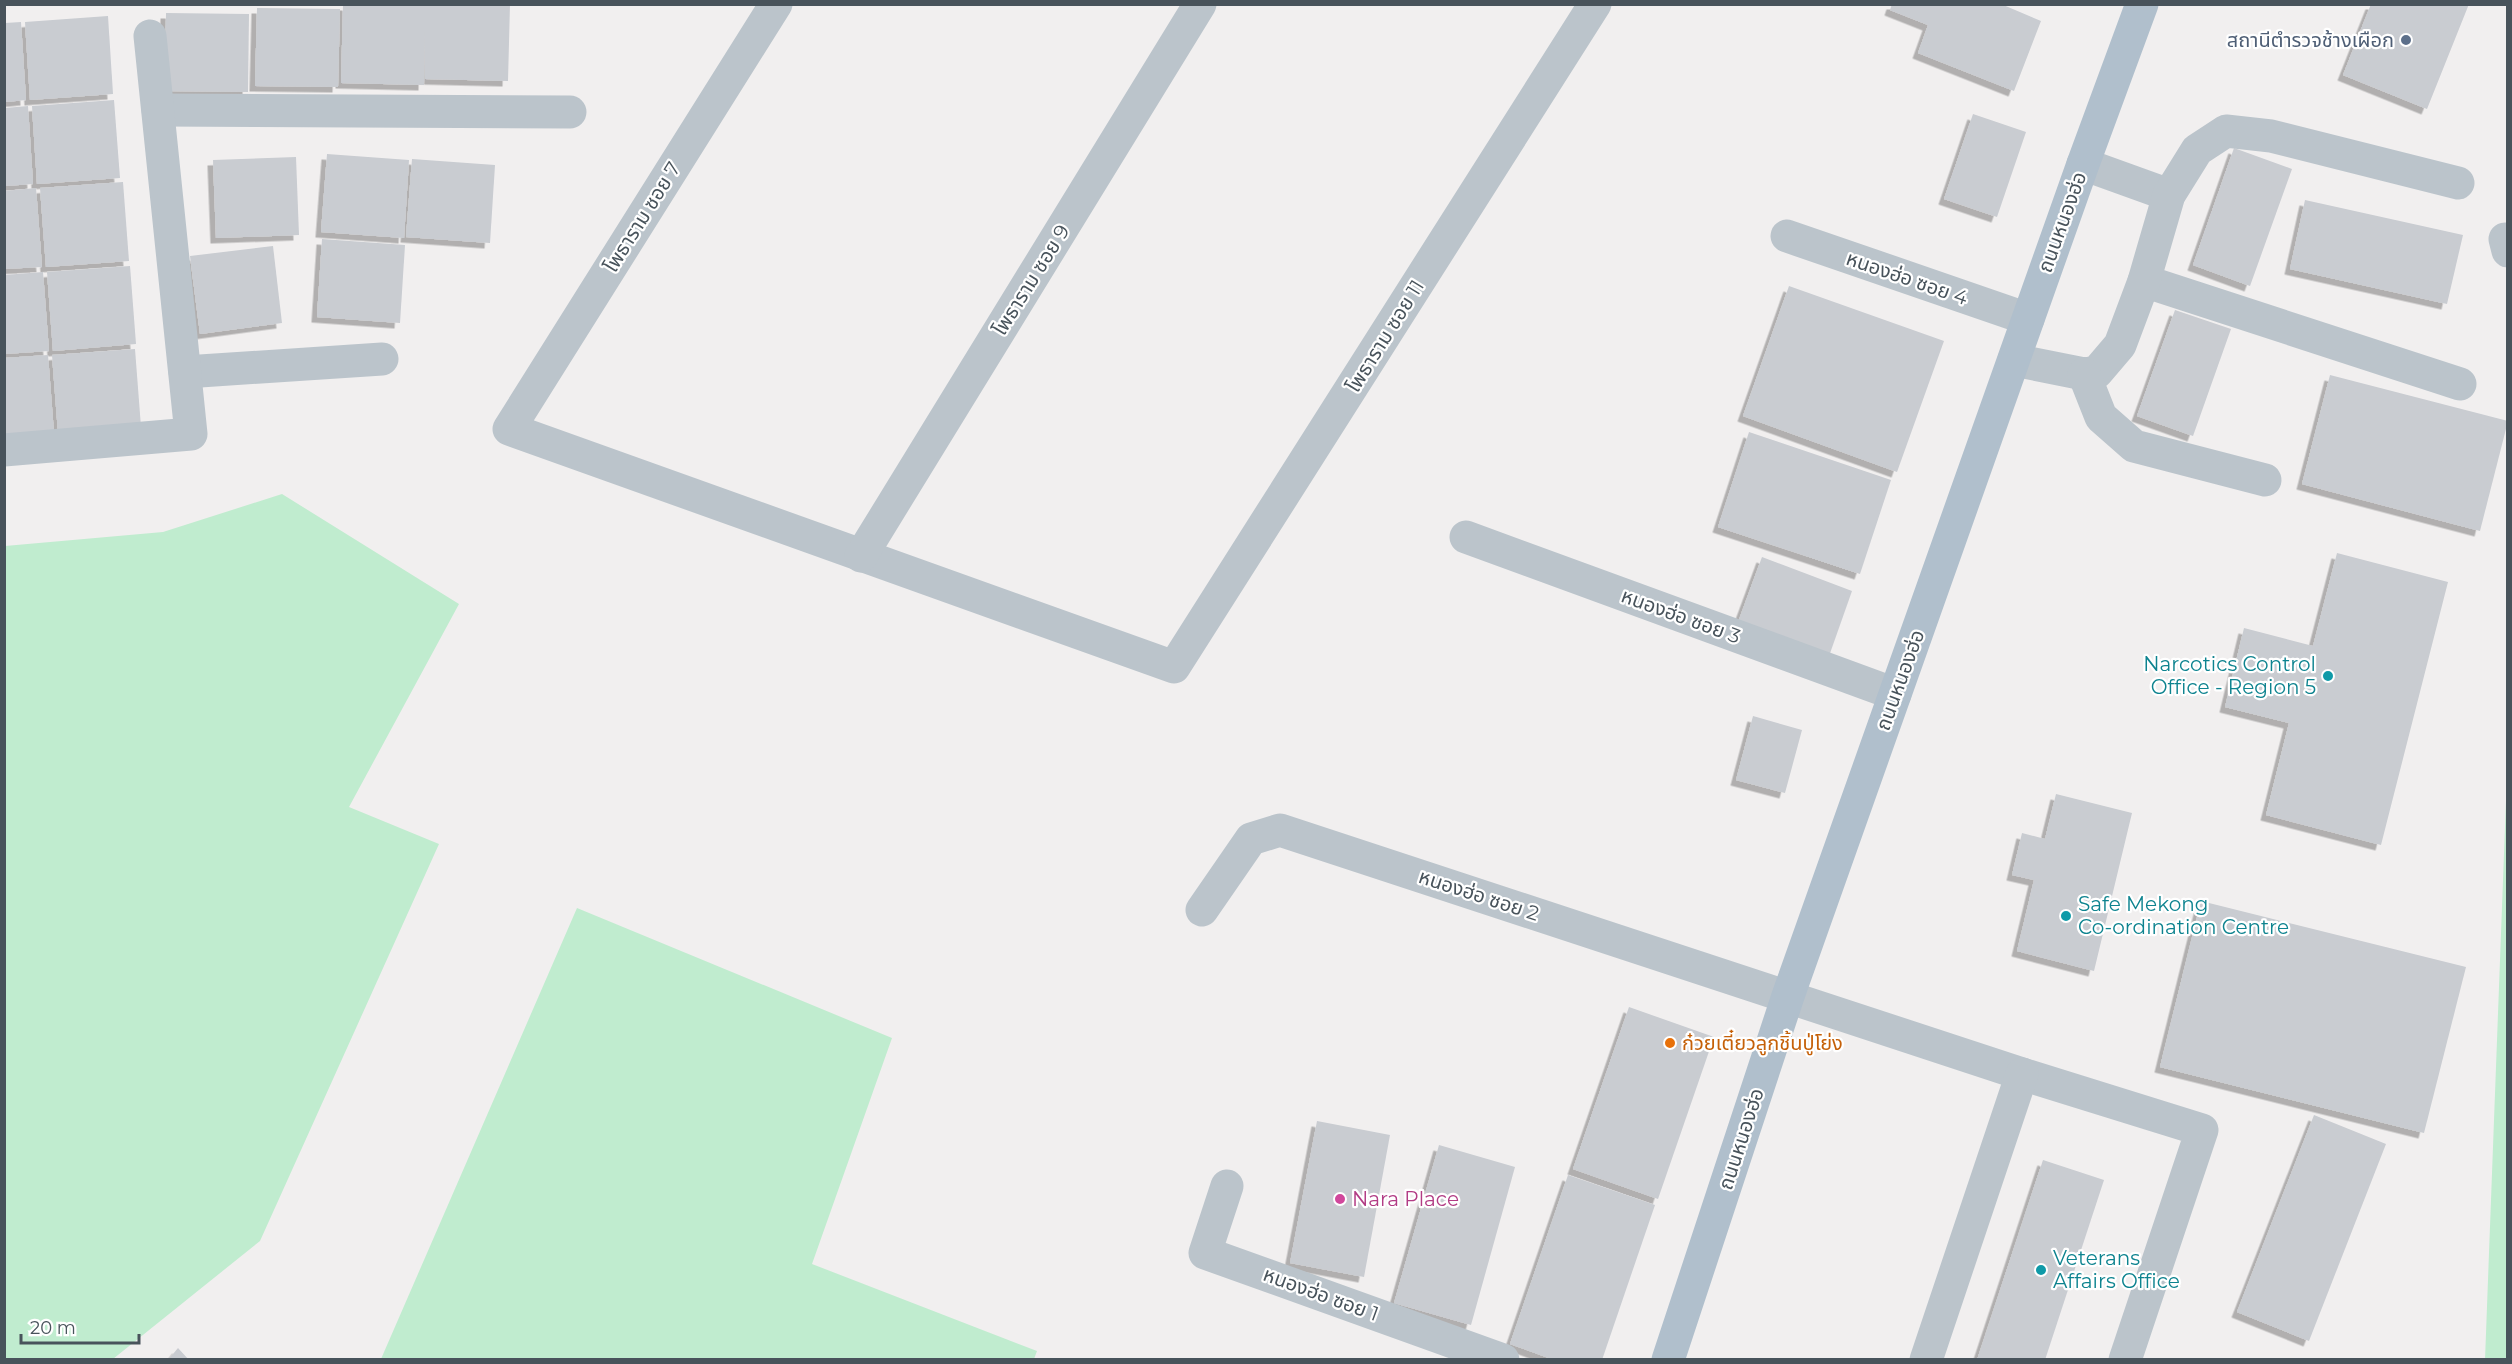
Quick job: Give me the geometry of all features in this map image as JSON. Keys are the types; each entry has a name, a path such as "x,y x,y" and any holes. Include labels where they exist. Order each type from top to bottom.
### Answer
{"main road":[{"name":"ถนนหนองฮ่อ","path":"1668,1359 1788,996 2142,4"}],"street":[{"name":"โพธาราม ซอย 7","path":"776,4 509,429 861,556"},
{"name":"โพธาราม ซอย 9","path":"861,556 1200,4"},
{"name":"โพธาราม ซอย 11","path":"861,556 1174,667 1595,4"},
{"path":"4,450 191,434 150,36"},
{"path":"158,110 570,112"},
{"path":"2014,360 2084,374 2097,372 2120,345 2144,281 2169,195 2197,150 2226,131 2271,136 2458,183"},
{"path":"2083,164 2169,195"},
{"name":"หนองฮ่อ ซอย 4","path":"1787,236 2028,319"},
{"path":"2144,281 2460,384"},
{"path":"184,372 382,359"},
{"path":"2084,374 2101,417 2134,446 2265,480"},
{"name":"หนองฮ่อ ซอย 3","path":"1466,537 1894,694"},
{"name":"หนองฮ่อ ซอย 2","path":"1202,910 1251,839 1281,830 2022,1074 2202,1130 2126,1359"},
{"path":"1926,1359 2022,1074"},
{"name":"หนองฮ่อ ซอย 1","path":"1227,1186 1204,1253 1503,1359"}],"green space":[{"path":"282,494 459,604 349,807 439,844 260,1241 113,1359 5,1359 5,546 163,532"},
{"path":"2507,774 2508,1359 2485,1360"},
{"path":"577,908 892,1038 812,1264 1037,1351 1034,1359 381,1359"}],"building":[{"path":"426,4 510,4 508,81 425,79 425,29 424,85 341,83 343,5 426,6"},
{"path":"1892,4 2001,4 2041,21 2014,91 1918,53 1928,25 1890,10"},
{"name":"สถานีตำรวจช้างเผือก","path":"2371,4 2469,4 2427,109 2343,75"},
{"path":"257,8 340,9 338,87 255,86"},
{"path":"166,13 249,14 248,92 165,91"},
{"path":"108,16 113,94 30,100 25,22"},
{"path":"21,22 26,100 5,102 5,23"},
{"path":"114,100 120,178 37,184 32,106"},
{"path":"28,106 33,184 5,186 5,108"},
{"path":"1973,114 2026,132 1997,217 1944,199"},
{"path":"2234,148 2292,169 2250,286 2193,265"},
{"path":"327,154 409,160 404,238 321,232"},
{"path":"296,157 299,235 216,238 213,160"},
{"path":"412,159 495,165 490,243 406,237"},
{"path":"123,182 129,261 46,267 40,188"},
{"path":"36,188 42,267 4,269 4,191"},
{"path":"2305,200 2463,235 2447,304 2290,269"},
{"path":"322,239 405,245 400,323 317,317"},
{"path":"273,246 282,323 200,334 190,256"},
{"path":"130,266 136,344 53,351 47,272"},
{"path":"43,272 49,351 4,354 4,275"},
{"path":"1789,286 1944,341 1897,472 1743,416"},
{"path":"2175,310 2231,329 2193,436 2137,416"},
{"path":"135,349 141,427 58,433 52,355"},
{"path":"48,355 54,433 4,437 4,358"},
{"path":"2330,375 2508,421 2480,531 2302,484"},
{"path":"1749,432 1891,480 1860,574 1718,527"},
{"name":"Narcotics Control Office - Region 5","path":"2337,553 2448,582 2381,845 2266,815 2289,723 2225,707 2244,628 2313,646"},
{"path":"1762,557 1852,591 1828,659 1737,625"},
{"path":"1753,716 1802,730 1785,793 1736,780"},
{"name":"Safe Mekong Co-ordination Centre","path":"2056,794 2132,813 2094,971 2017,951 2034,880 2012,875 2022,833 2045,839"},
{"path":"2201,901 2466,967 2424,1133 2160,1067"},
{"path":"1629,1007 1714,1037 1658,1199 1573,1169"},
{"path":"2314,1115 2386,1144 2309,1341 2237,1312"},
{"name":"Nara Place","path":"1317,1121 1390,1135 1364,1277 1290,1263"},
{"path":"1439,1145 1515,1167 1471,1325 1394,1303"},
{"name":"Veterans Affairs Office","path":"2043,1160 2104,1180 2045,1360 1977,1360"},
{"path":"1568,1175 1655,1205 1602,1360 1554,1360 1510,1344"},
{"path":"178,1348 189,1360 168,1360"}],"place":[{"name":"สถานีตำรวจช้างเผือก","path":"2406,40"},
{"name":"Narcotics Control Office - Region 5","path":"2328,676"},
{"name":"Safe Mekong Co-ordination Centre","path":"2066,916"},
{"name":"ก๋วยเตี๋ยวลูกชิ้นปู่โย่ง","path":"1670,1043"},
{"name":"Nara Place","path":"1340,1199"},
{"name":"Veterans Affairs Office","path":"2041,1270"}]}
